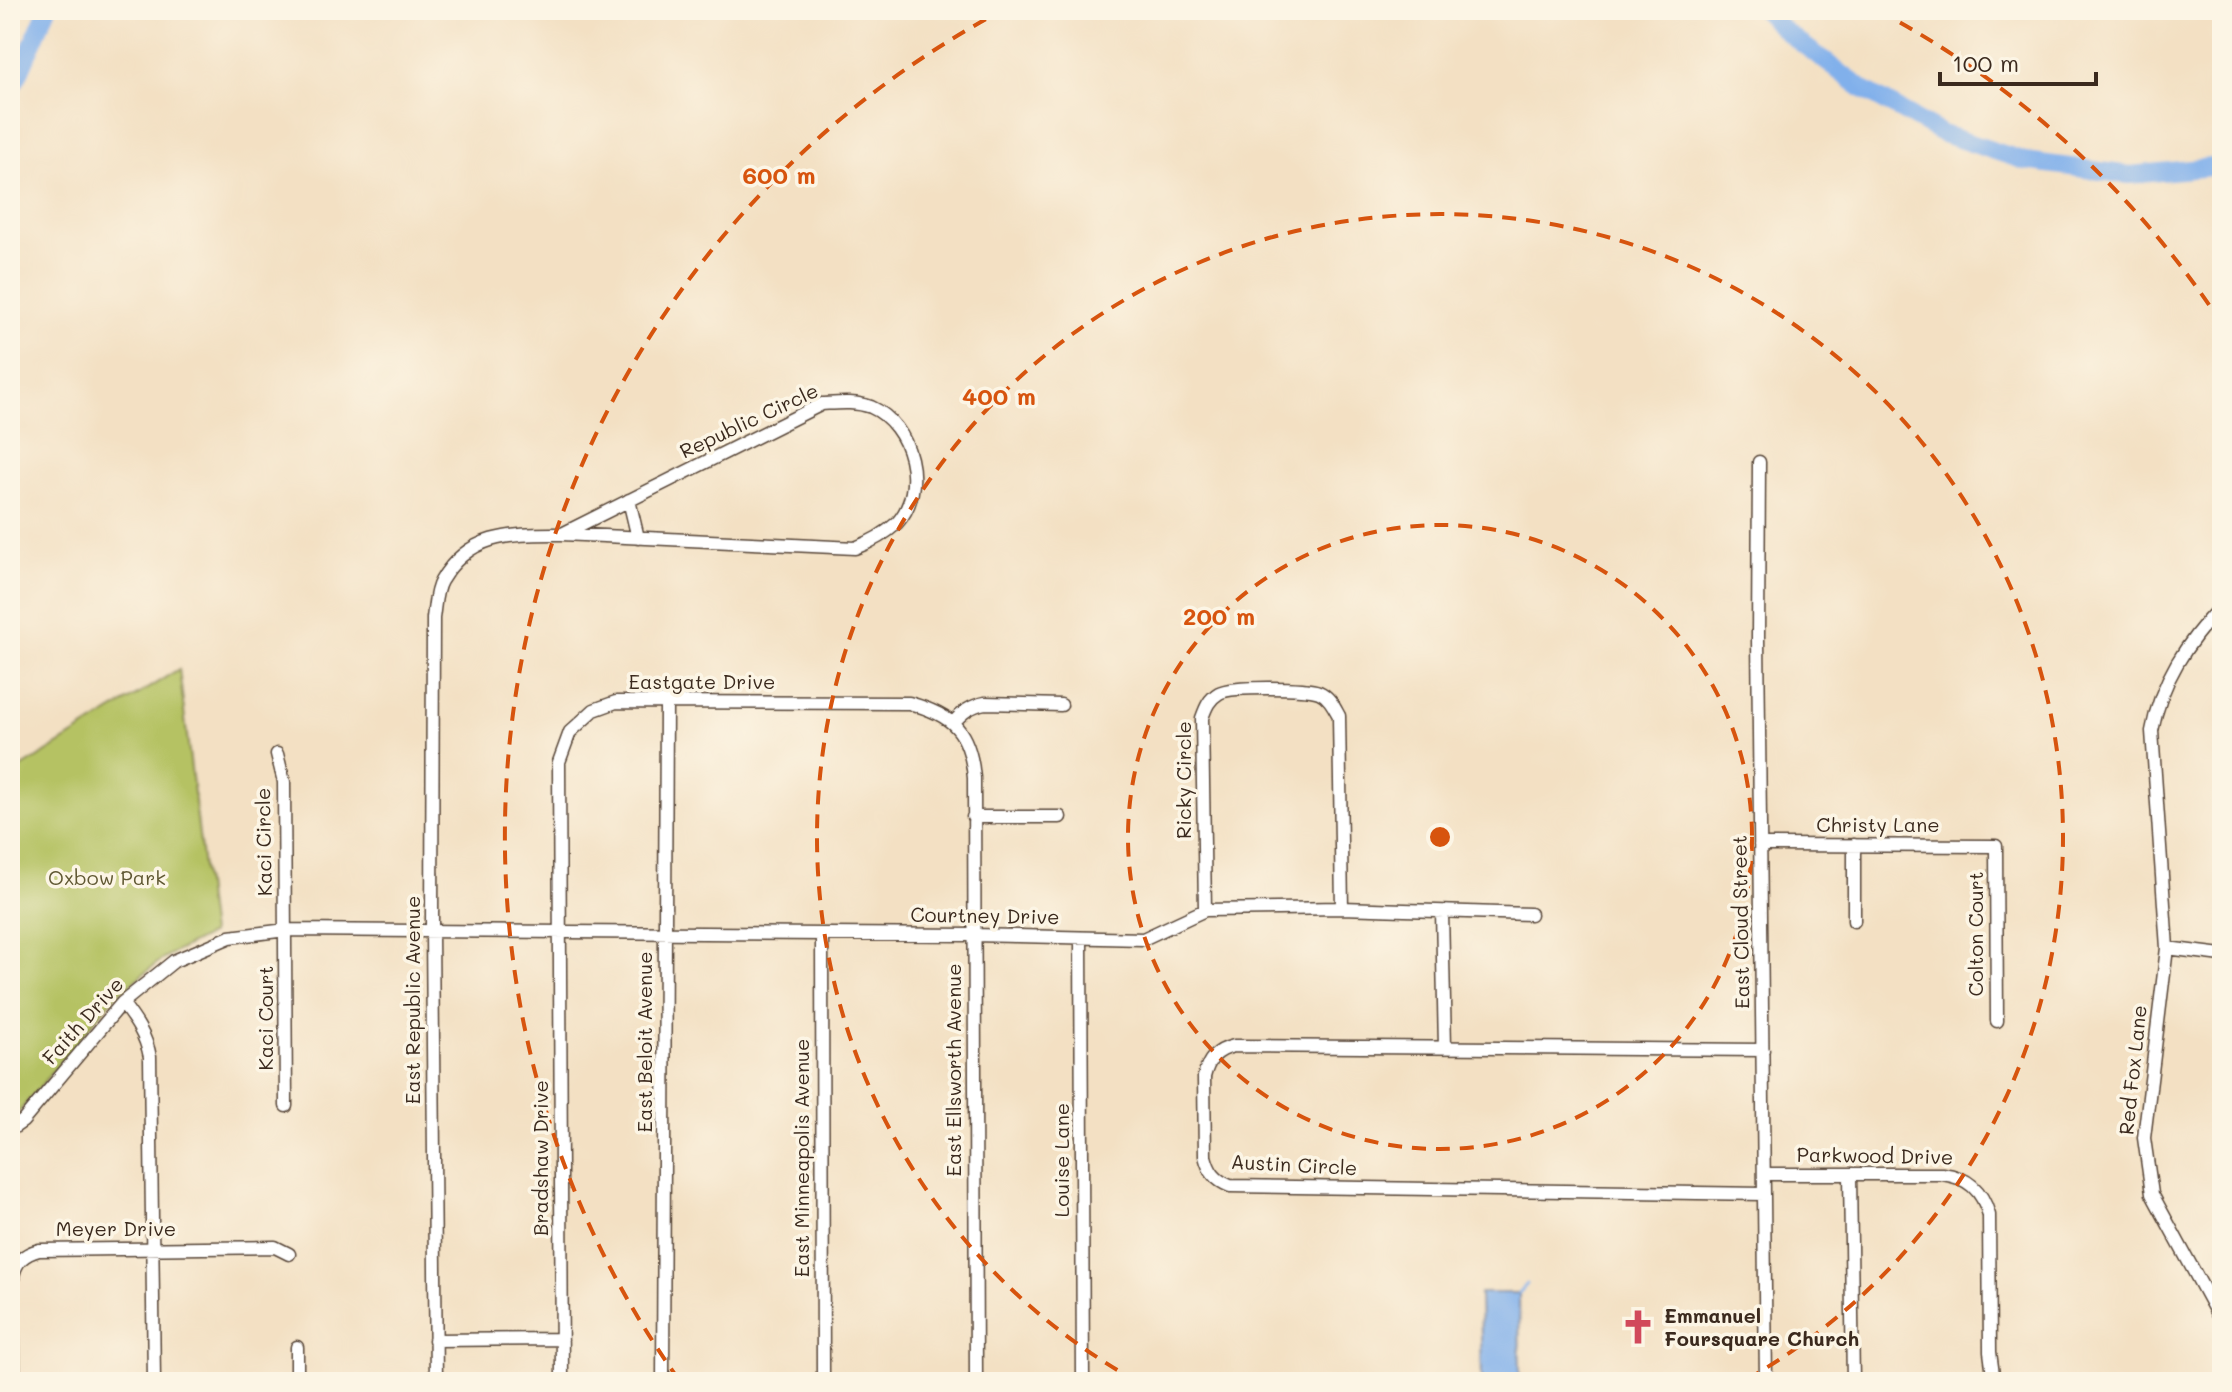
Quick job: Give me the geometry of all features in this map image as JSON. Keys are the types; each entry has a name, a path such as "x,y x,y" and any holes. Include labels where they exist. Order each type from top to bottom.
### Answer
{"street":[{"name":"Republic Circle","path":"433,618 439,583 461,556 487,540 517,534 562,534 855,548 878,539 899,520 910,497 913,469 907,443 894,423 872,407 847,402 822,404 562,534"},
{"name":"East Cloud Street","path":"1759,462 1766,1382"},
{"path":"629,500 638,538"},
{"name":"Red Fox Lane","path":"2222,605 2192,639 2172,671 2157,703 2152,731 2167,948 2144,1138 2152,1194 2222,1323"},
{"name":"East Republic Avenue","path":"433,618 436,1382"},
{"name":"Ricky Circle","path":"1205,910 1202,718 1207,703 1222,691 1235,688 1320,692 1332,703 1339,716 1342,908"},
{"name":"Eastgate Drive","path":"560,933 559,762 570,732 594,710 616,702 909,703 933,710 953,723"},
{"name":"East Beloit Avenue","path":"663,1382 666,702"},
{"path":"953,723 964,710 985,703 1061,705"},
{"name":"East Ellsworth Avenue","path":"953,723 964,737 972,758 976,1382"},
{"name":"Kaci Circle","path":"277,754 284,782 286,930"},
{"path":"973,817 1060,817"},
{"name":"Christy Lane","path":"1760,845 1996,846"},
{"path":"1854,845 1854,921"},
{"name":"Colton Court","path":"1996,846 1997,1021"},
{"name":"Courtney Drive","path":"432,931 1143,939 1205,910 1342,908 1530,914"},
{"path":"1442,912 1445,1047"},
{"name":"Faith Drive","path":"10,1130 23,1121 122,1003 174,961 230,937 286,930 432,931"},
{"name":"Kaci Court","path":"286,930 286,1106"},
{"name":"Bradshaw Drive","path":"560,933 562,1382"},
{"name":"East Minneapolis Avenue","path":"822,934 823,1382"},
{"name":"Louise Lane","path":"1081,938 1083,1382"},
{"path":"2167,948 2222,955"},
{"path":"122,1003 141,1030 150,1057 154,1382"},
{"name":"Austin Circle","path":"1763,1050 1234,1046 1224,1048 1214,1056 1207,1065 1204,1077 1205,1156 1208,1168 1222,1183 1242,1187 1764,1194"},
{"name":"Parkwood Drive","path":"1764,1174 1942,1174 1971,1183 1984,1200 1989,1215 1990,1352 1994,1382"},
{"path":"1850,1175 1853,1382"},
{"name":"Meyer Drive","path":"14,1382 13,1276 22,1257 39,1250 275,1247 289,1254"},
{"path":"435,1340 562,1339"},
{"path":"297,1347 297,1382"}],"green space":[{"name":"Oxbow Park","path":"179,669 211,934 165,957 115,996 10,1123 10,775"}],"water":[{"path":"1480,1293 1519,1293 1520,1382 1482,1382"}],"waterway":[{"path":"10,89 47,10"},
{"path":"1763,10 1786,32 1864,90 1943,134 2025,161 2130,175 2222,166"},
{"path":"1519,1293 1527,1284"}],"place":[{"name":"Emmanuel Foursquare Church","path":"1638,1327"}]}
